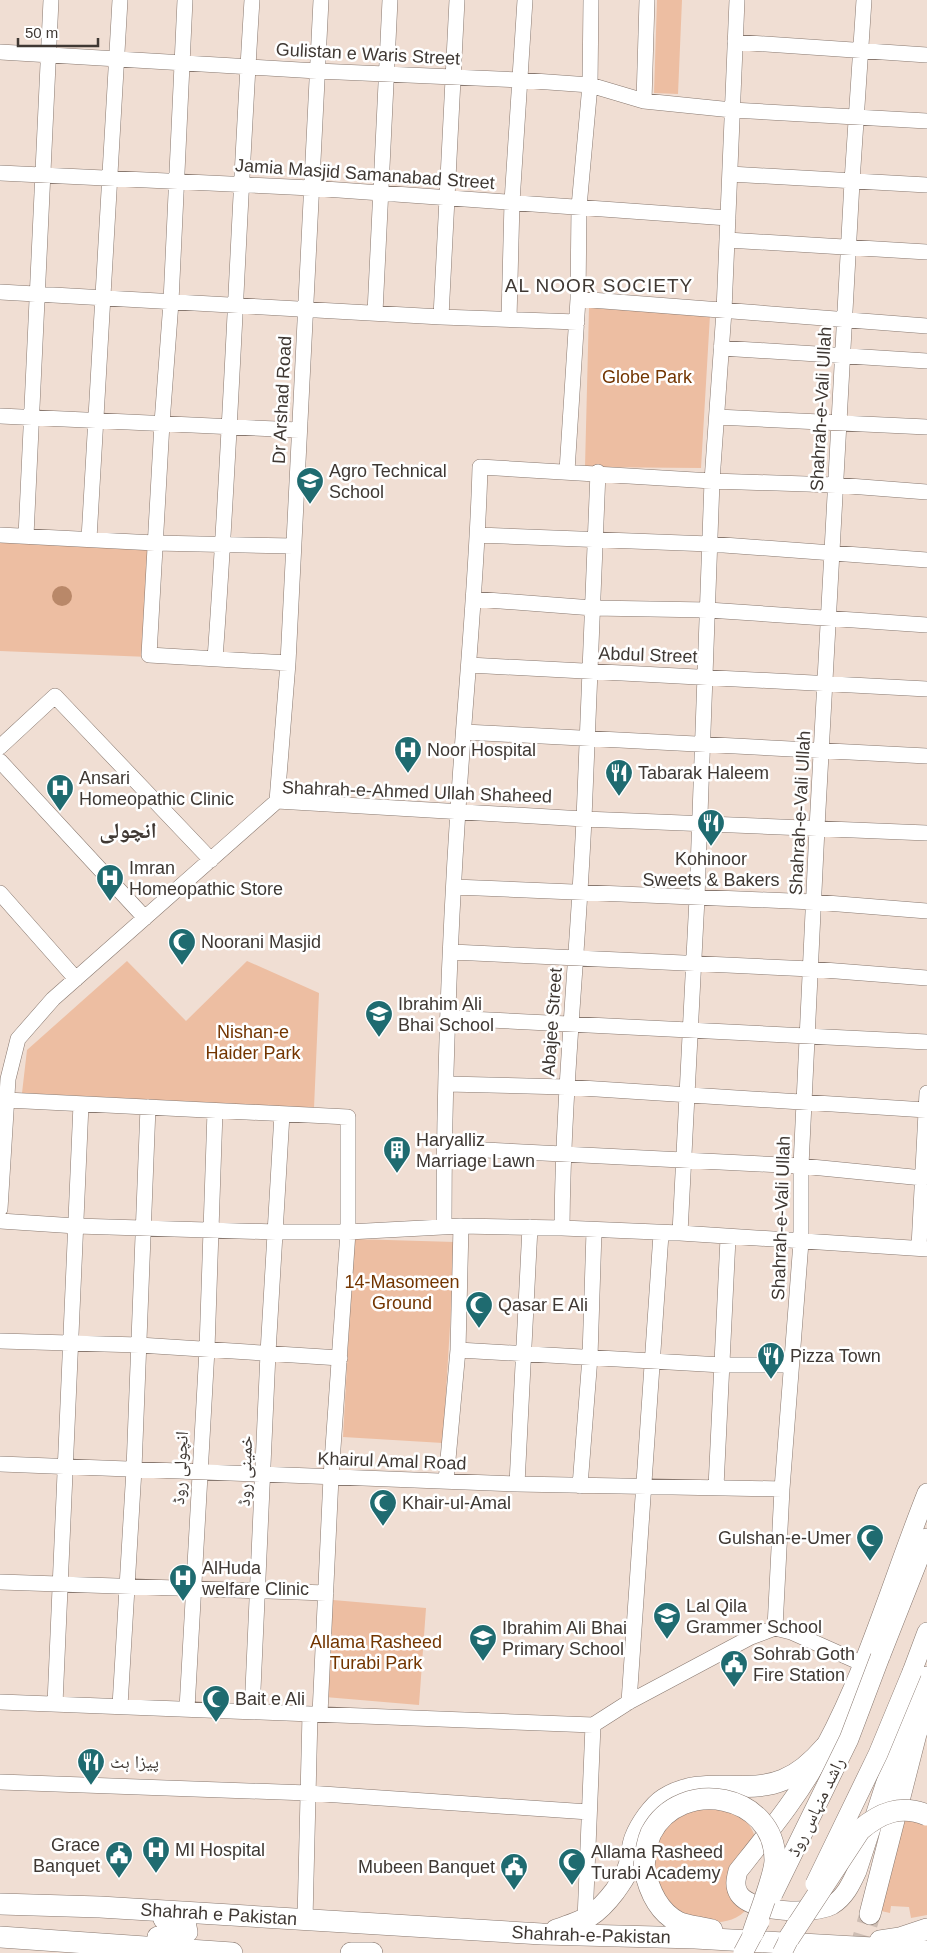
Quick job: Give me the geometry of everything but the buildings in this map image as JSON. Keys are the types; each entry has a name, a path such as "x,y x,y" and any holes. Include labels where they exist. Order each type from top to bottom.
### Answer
{"highway":[{"path":"870,1914 916,1734 926,1710"},
{"path":"542,1934 585,1920 600,1911 626,1875 635,1838 653,1810 663,1800 686,1789 705,1785 743,1786 783,1780 811,1763 825,1747"},
{"path":"714,1798 733,1802 749,1810 765,1828 773,1846 775,1861 773,1942 677,1922 660,1906 648,1887 644,1867 652,1833 664,1817 678,1806 696,1799 714,1798"},
{"path":"773,1942 860,1830 873,1819 887,1812 902,1810 927,1815"},
{"name":"Shahrah e Pakistan","path":"0,1904 100,1907 436,1928"},
{"path":"62,1942 108,1935 179,1938 187,1932 188,1927 181,1920 121,1915 100,1907"},
{"name":"Shahrah-e-Pakistan","path":"436,1928 542,1934 695,1938 927,1951"},
{"path":"830,1947 900,1938 927,1929"},
{"path":"0,1938 232,1953"},
{"path":"351,1953 372,1953"}],"main road":[{"path":"871,1660 927,1493"},
{"path":"927,1538 871,1660 802,1788 738,1871 735,1882 739,1893 747,1901 768,1908 797,1911 820,1910 834,1904 848,1890 857,1871 920,1674 927,1632"},
{"name":"راشد منہاس روڈ","path":"773,1942 849,1739 871,1660"},
{"name":"راشد منہاس روڈ","path":"743,1953 773,1942 878,1754 920,1674"}],"street":[{"path":"26,536 51,0"},
{"path":"89,539 104,298 108,178 120,0"},
{"path":"185,0 171,302 149,655 288,663"},
{"path":"215,659 224,544 240,185 252,0"},
{"name":"Dr Arshad Road","path":"277,801 288,663 321,0"},
{"path":"375,313 390,0"},
{"path":"441,317 457,0"},
{"path":"509,319 512,202 524,0"},
{"path":"567,471 577,322 579,207 590,85 591,0"},
{"path":"644,101 648,0"},
{"path":"680,1233 682,1160 697,898 712,480 724,311 737,0"},
{"name":"Shahrah-e-Vali Ullah","path":"775,1628 782,1488 801,1242 801,1166 814,902 852,182 864,0"},
{"path":"735,42 927,56"},
{"name":"Gulistan e Waris Street","path":"0,52 590,85 644,101 732,110 927,120"},
{"name":"Jamia Masjid Samanabad Street","path":"0,173 311,188 728,218"},
{"path":"730,174 927,185"},
{"path":"727,240 927,252"},
{"path":"0,292 305,310 577,322"},
{"path":"578,299 927,326"},
{"path":"721,348 927,361"},
{"path":"0,416 299,430"},
{"path":"717,416 927,427"},
{"path":"444,1227 444,1148 454,887 478,535 480,467 836,485 927,492"},
{"name":"Abajee Street","path":"562,1228 566,1087 572,1026 578,893 584,819 598,472"},
{"path":"0,535 155,543 293,546"},
{"path":"478,535 710,544 833,551 927,560"},
{"path":"474,599 593,608 708,610 927,625"},
{"name":"Abdul Street","path":"469,665 927,688"},
{"path":"0,747 55,696 211,860"},
{"path":"464,732 927,756"},
{"path":"0,761 145,918"},
{"name":"Shahrah-e-Ahmed Ullah Shaheed","path":"0,1209 4,1098 12,1057 18,1040 53,1000 277,801 584,819 700,822 927,833"},
{"path":"454,887 814,902 927,911"},
{"path":"0,893 76,979"},
{"path":"452,952 811,969 927,978"},
{"path":"449,1018 572,1026 927,1042"},
{"path":"447,1084 566,1087 926,1110"},
{"path":"0,1221 76,1226 143,1226 276,1232 348,1232 461,1226 562,1228 661,1234 680,1233 728,1238 923,1248 923,1178 927,1093"},
{"path":"4,1098 81,1104 348,1117 348,1232 331,1477 326,1593 308,1793 305,1920"},
{"path":"55,1704 81,1104"},
{"path":"120,1706 134,1469 148,1107"},
{"name":"انچولی روڈ","path":"187,1709 207,1349 215,1111"},
{"name":"خمینی روڈ","path":"252,1712 268,1353 282,1114"},
{"path":"444,1148 801,1166 923,1178"},
{"path":"446,1482 458,1350 461,1226"},
{"path":"517,1484 530,1228"},
{"path":"580,1486 590,1357 594,1231"},
{"path":"630,1702 661,1234"},
{"path":"716,1487 728,1238"},
{"path":"0,1341 139,1345 340,1358"},
{"path":"458,1350 722,1365 791,1365"},
{"name":"Khairul Amal Road","path":"0,1464 446,1482 580,1486 782,1488"},
{"path":"0,1582 326,1593"},
{"path":"0,1702 593,1725 630,1702 751,1637 775,1628 871,1660"},
{"path":"585,1920 593,1725"},
{"path":"0,1782 308,1793 589,1812"}],"green space":[{"path":"657,0 682,0 678,94 654,93"},
{"name":"Globe Park","path":"589,308 710,315 701,468 585,467"},
{"path":"0,535 155,543 149,657 0,651"},
{"name":"Nishan-e Haider Park","path":"127,961 186,1021 247,961 319,993 314,1108 22,1093 27,1050"},
{"name":"14-Masomeen Ground","path":"354,1239 455,1242 443,1443 343,1437"},
{"name":"Allama Rasheed Turabi Park","path":"333,1600 426,1608 419,1705 325,1697"},
{"path":"719,1808 736,1815 746,1822 750,1826 755,1838 734,1864 748,1908 733,1919 725,1921 707,1922 680,1918 650,1873 650,1859 665,1827 689,1811"},
{"path":"905,1819 927,1824 927,1915 911,1918 909,1907 891,1906 890,1913 881,1911"}],"shaded area":[{"path":"62,586 69,589 72,596 69,603 62,606 55,603 52,596 55,589"}],"tunnel":[{"path":"854,1953 861,1945 870,1914"}],"place":[{"name":"Agro Technical School","path":"310,505"},
{"name":"Noor Hospital","path":"408,774"},
{"name":"Tabarak Haleem","path":"619,797"},
{"name":"Ansari Homeopathic Clinic","path":"60,812"},
{"name":"Kohinoor Sweets & Bakers","path":"711,847"},
{"name":"Imran Homeopathic Store","path":"110,902"},
{"name":"Noorani Masjid","path":"182,966"},
{"name":"Ibrahim Ali Bhai School","path":"379,1038"},
{"name":"Haryalliz Marriage Lawn","path":"397,1174"},
{"name":"Qasar E Ali","path":"479,1329"},
{"name":"Pizza Town","path":"771,1380"},
{"name":"Khair-ul-Amal","path":"383,1527"},
{"name":"Gulshan-e-Umer","path":"870,1562"},
{"name":"AlHuda welfare Clinic","path":"183,1602"},
{"name":"Lal Qila Grammer School","path":"667,1640"},
{"name":"Ibrahim Ali Bhai Primary School","path":"483,1662"},
{"name":"Sohrab Goth Fire Station","path":"734,1688"},
{"name":"Bait e Ali","path":"216,1723"},
{"name":"پیزا ہٹ","path":"91,1786"},
{"name":"MI Hospital","path":"156,1874"},
{"name":"Grace Banquet","path":"119,1879"},
{"name":"Allama Rasheed Turabi Academy","path":"572,1886"},
{"name":"Mubeen Banquet","path":"514,1891"}],"district":[{"name":"AL NOOR SOCIETY","path":"599,285"},
{"name":"انچولی","path":"128,830"}]}
